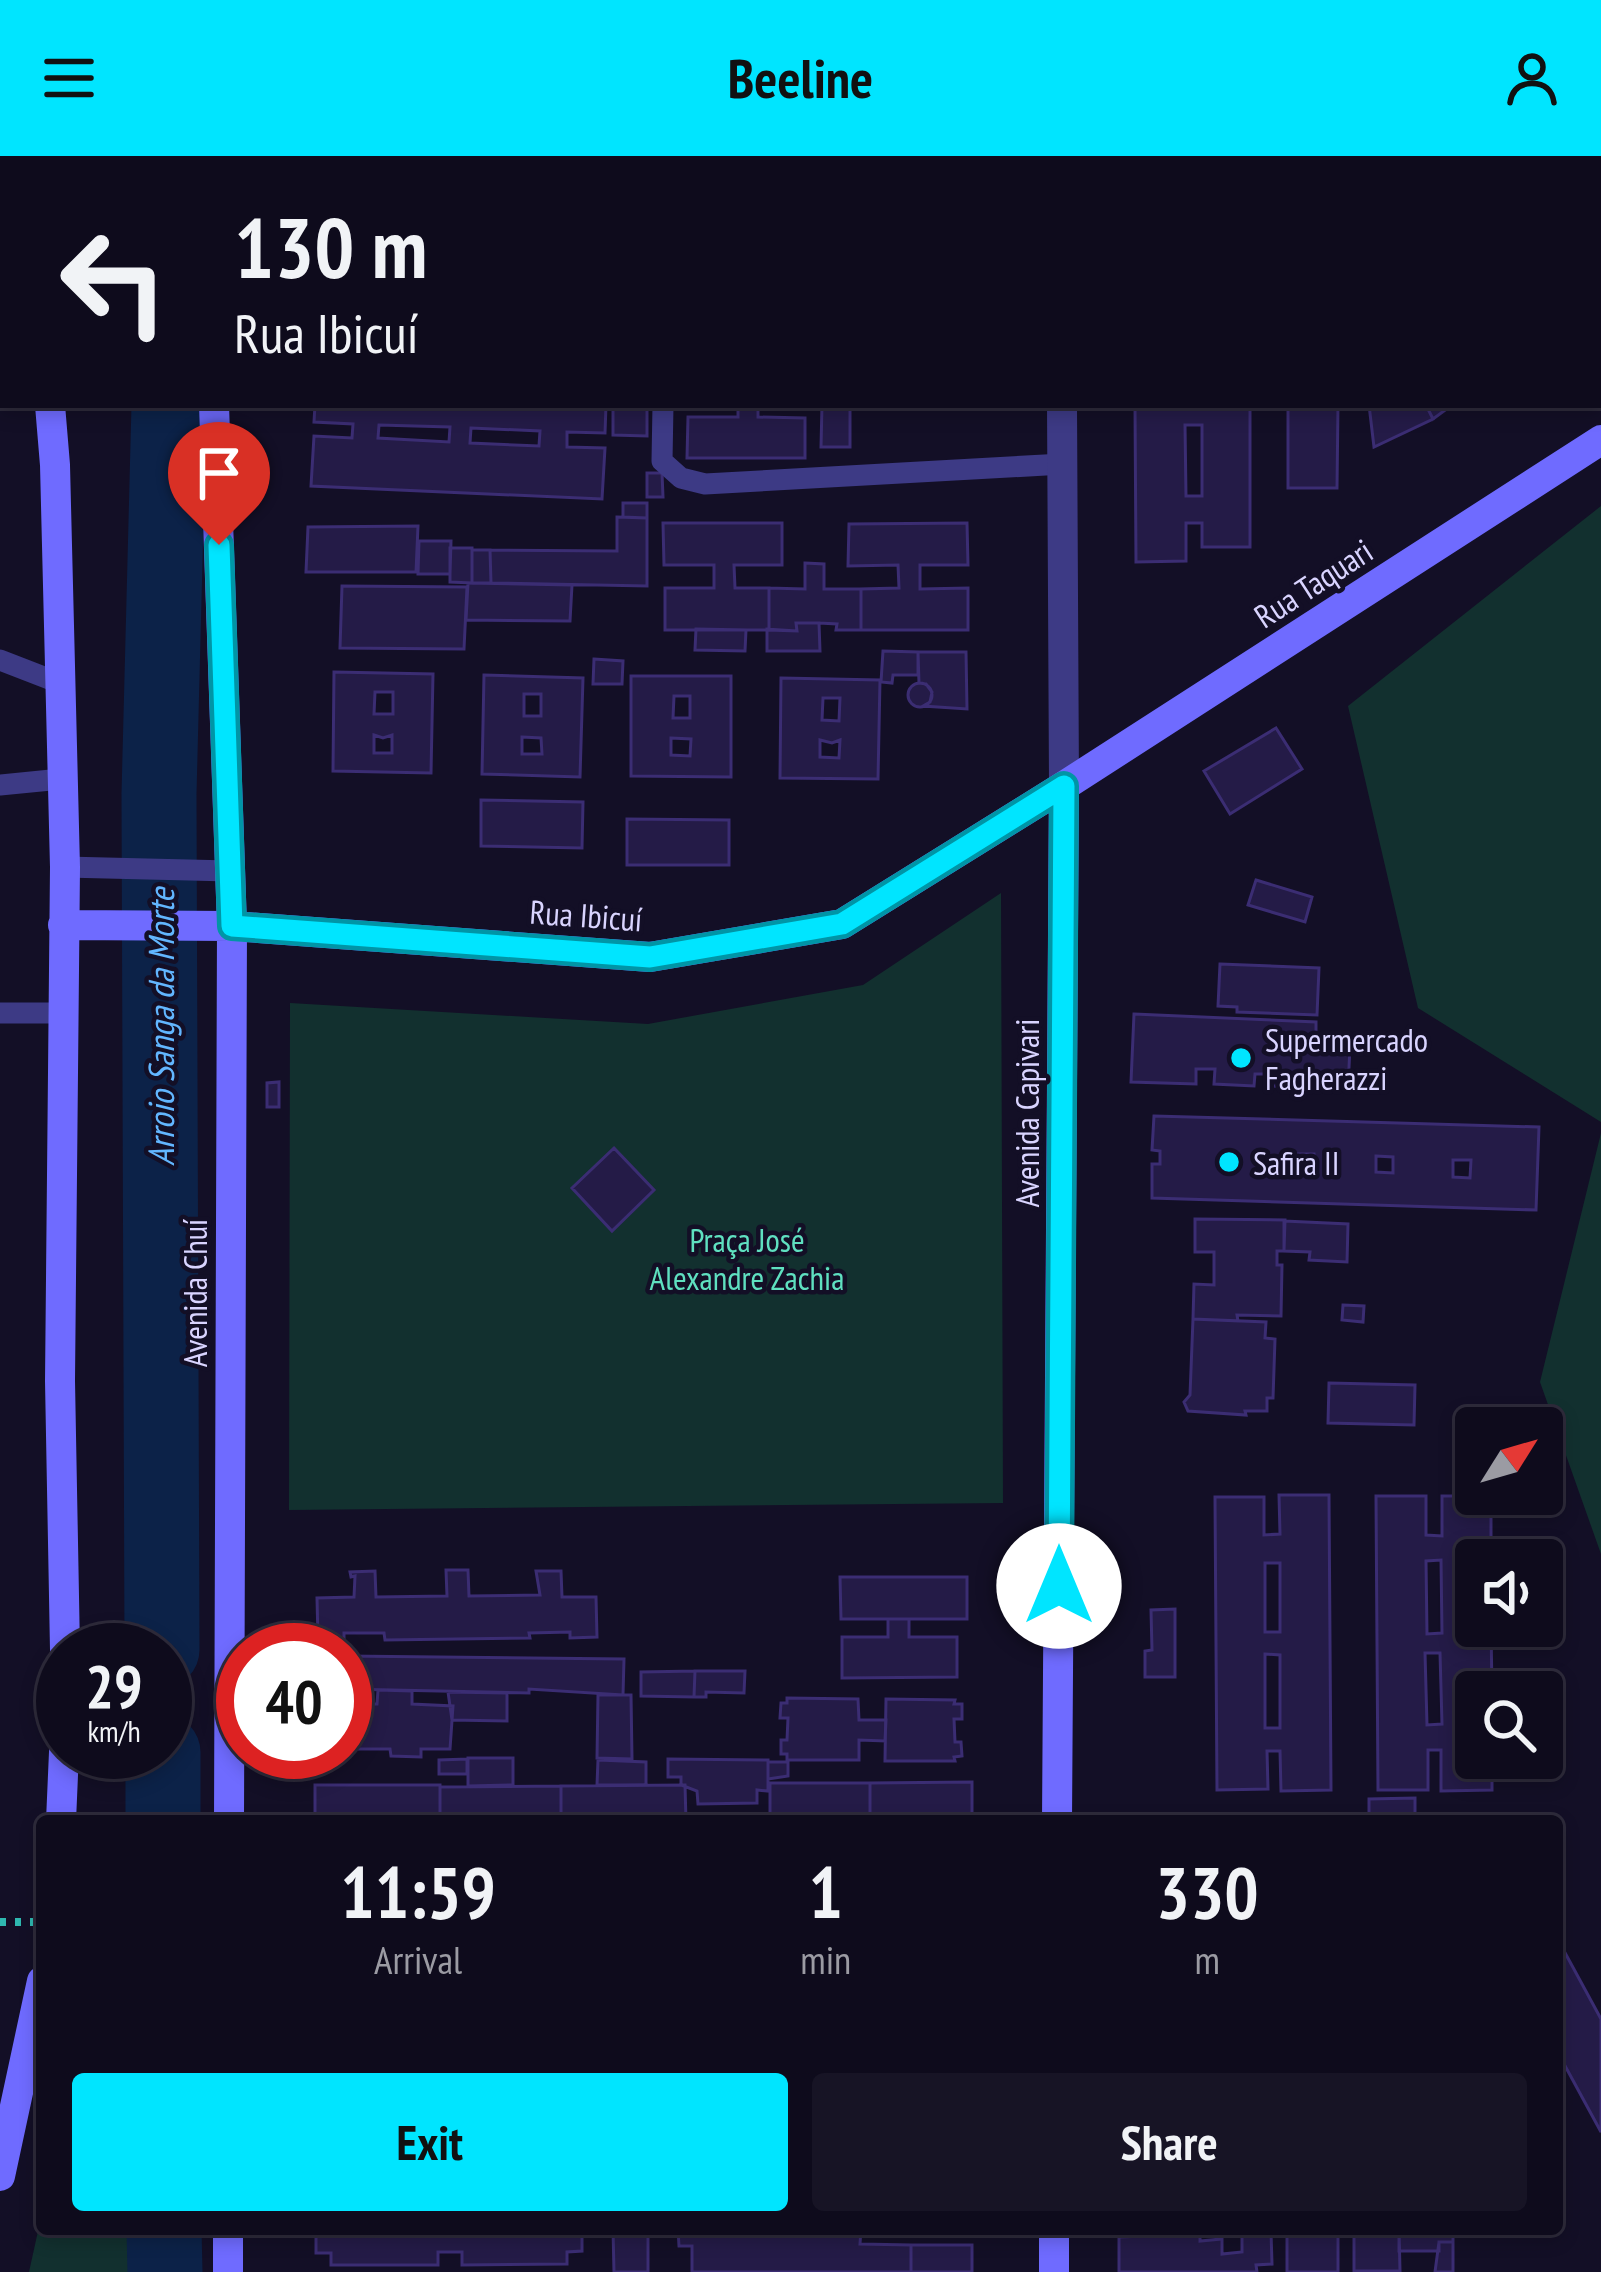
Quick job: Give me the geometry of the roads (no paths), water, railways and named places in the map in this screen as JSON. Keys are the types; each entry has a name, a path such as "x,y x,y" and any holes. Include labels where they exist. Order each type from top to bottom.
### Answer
{"main road":[{"path":"50,408 65,867 60,1381 64,1623"},
{"name":"Avenida Chuí","path":"214,408 232,926 229,1815"},
{"name":"Rua Taquari","path":"1064,786 1601,440"},
{"name":"Rua Ibicuí","path":"63,925 232,926 650,957 842,924 1064,786"},
{"name":"Avenida Capivari","path":"1057,1815 1064,786"},
{"path":"61,1815 63,1779"},
{"path":"0,2176 36,2009"},
{"path":"228,2235 228,2272"},
{"path":"1054,2235 1054,2272"}],"street":[{"name":"Avenida Capivari","path":"1062,408 1064,786"}],"lane":[{"path":"664,408 662,460 681,478 705,484 1063,464"},
{"path":"0,660 62,685"},
{"path":"0,785 61,779"},
{"path":"65,867 230,871"},
{"path":"0,1013 63,1013"}],"waterway":[{"name":"Arroio Sanga da Morte","path":"162,1623 159,794 169,408"},
{"name":"Arroio Sanga da Morte","path":"163,1779 163,1815"},
{"name":"Arroio Sanga da Morte","path":"164,2235 165,2272"}],"place":[{"name":"Supermercado Fagherazzi","path":"1241,1058"},
{"name":"Safira II","path":"1229,1162"}],"park label":[{"name":"Praça José Alexandre Zachia","path":"747,1258"}]}
